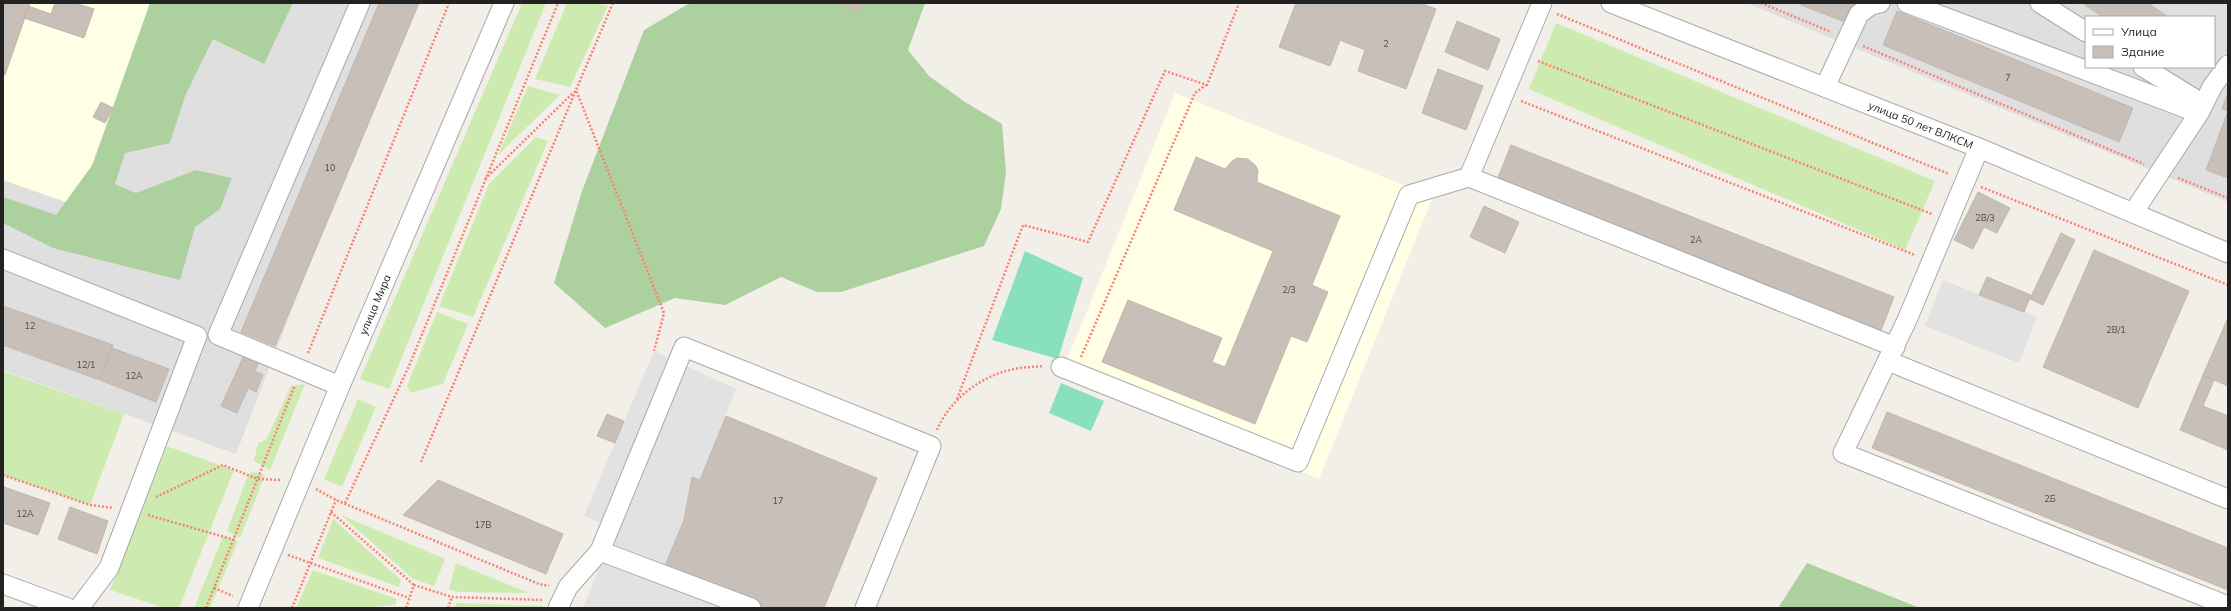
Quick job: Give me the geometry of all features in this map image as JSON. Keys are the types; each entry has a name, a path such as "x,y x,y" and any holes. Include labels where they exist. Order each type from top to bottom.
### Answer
{"street":[{"path":"340,386 218,335 360,3"},
{"name":"улица Мира","path":"248,608 340,386 504,3"},
{"name":"улица 50 лет ВЛКСМ","path":"1611,3 1978,148 2228,253"},
{"path":"1825,87 1859,14 1871,5 1880,3"},
{"path":"1906,3 2085,67"},
{"path":"2040,3 2085,31"},
{"path":"1469,177 1541,5"},
{"path":"2133,213 2159,170 2201,108 2212,87 2228,65"},
{"path":"2089,68 2201,108"},
{"path":"2144,68 2201,108"},
{"path":"1978,148 1891,354 1843,453 2228,606"},
{"path":"1068,369 1298,462 1409,195 1469,177 1891,354 2228,499"},
{"path":"3,259 197,336 109,568 79,608"},
{"path":"558,608 559,587 600,551 684,347 931,446 865,608"},
{"path":"600,551 751,608"},
{"path":"3,584 68,608"}],"path":[{"path":"206,608 449,3"},
{"path":"345,503 409,366 484,180 558,3"},
{"path":"421,462 613,3"},
{"path":"931,446 943,414 957,399 992,377 1010,370 1045,366 1068,369 1195,93 1207,85 1239,3"},
{"path":"1761,3 1835,34"},
{"path":"1541,5 1964,180 2228,285"},
{"path":"1857,43 2228,198"},
{"path":"1520,54 1948,220"},
{"path":"957,399 1023,225 1088,242 1165,71 1207,85"},
{"path":"484,180 576,90"},
{"path":"576,90 664,313 654,351"},
{"path":"1503,95 1931,261"},
{"path":"130,510 223,465 258,479 300,481 336,500 539,584 559,587"},
{"path":"292,608 336,500"},
{"path":"331,512 414,585 452,598 544,600 559,587"},
{"path":"273,550 409,598"},
{"path":"406,608 414,585"},
{"path":"448,608 452,598"}],"shaded area":[{"path":"3,3 411,3 236,454 3,370"},
{"path":"3,3 150,3 77,206 3,180"},
{"path":"1746,3 2228,3 2228,202"},
{"path":"1175,93 1433,197 1319,479 1061,375"},
{"path":"1943,280 2037,317 2019,363 1925,326"},
{"path":"654,351 736,389 700,480 692,477 684,520 664,568 728,599 724,608 583,608 614,529 584,516"}],"green space":[{"path":"150,3 293,3 264,64 213,39 185,96 170,143 125,153 115,184 136,193 196,170 232,178 220,209 195,227 180,280 53,248 3,223 3,197 56,215 93,164"},
{"path":"522,3 546,3 389,389 360,379"},
{"path":"567,3 596,3 608,6 570,87 535,79"},
{"path":"690,3 925,3 908,50 929,76 965,102 1002,124 1006,172 1001,209 984,246 841,292 817,292 781,277 725,305 675,298 605,328 554,283 582,191 644,30"},
{"path":"1556,23 1935,181 1905,250 1529,89"},
{"path":"528,86 560,95 498,155"},
{"path":"536,137 548,141 473,317 439,306 489,184"},
{"path":"1025,251 1083,278 1058,359 992,340"},
{"path":"437,312 468,324 443,384 410,393 407,386"},
{"path":"3,371 124,414 90,505 3,475"},
{"path":"1061,383 1104,401 1091,431 1049,413"},
{"path":"305,384 270,470 254,461 258,443 266,440 291,386"},
{"path":"358,399 376,407 342,487 324,479"},
{"path":"167,446 234,470 179,608 164,608 110,590"},
{"path":"252,472 265,475 240,538 227,531 248,475"},
{"path":"341,515 445,559 434,586 413,579"},
{"path":"333,519 401,580 399,587 318,558"},
{"path":"223,536 238,541 210,608 194,608"},
{"path":"456,563 529,593 458,592 449,589"},
{"path":"1807,563 1920,608 1778,608"},
{"path":"313,570 397,599 395,605 362,608 296,608"},
{"path":"457,603 543,606 543,608 454,608"}],"building":[{"path":"3,3 30,3 5,75 3,74"},
{"path":"55,3 75,3 94,9 84,38 24,18 28,6 51,14"},
{"path":"379,3 419,3 275,346 241,332"},
{"path":"838,3 862,3 858,12"},
{"path":"1296,3 1420,3 1436,9 1406,89 1358,71 1365,50 1340,40 1330,66 1279,47"},
{"path":"1802,3 1856,3 1848,23 1801,5"},
{"path":"2082,3 2148,3 2167,16 2102,16"},
{"path":"1897,11 2133,108 2119,142 1883,45"},
{"path":"1457,21 1500,39 1488,70 1445,52"},
{"path":"1438,69 1483,86 1466,130 1422,113"},
{"path":"2228,92 2228,111 2222,109"},
{"path":"101,102 113,108 105,123 93,117"},
{"path":"2228,111 2228,178 2206,170"},
{"path":"1511,145 1894,297 1880,333 1497,180"},
{"path":"1196,157 1225,169 1237,158 1248,159 1256,166 1258,171 1257,182 1340,216 1312,285 1328,292 1307,342 1291,336 1255,424 1102,362 1128,300 1222,338 1212,362 1225,367 1273,251 1174,210"},
{"path":"1978,192 2010,208 1997,233 1984,227 1973,249 1954,240"},
{"path":"1484,206 1519,222 1505,253 1470,237"},
{"path":"2061,233 2075,240 2043,305 2030,299"},
{"path":"2094,250 2189,291 2138,408 2043,367"},
{"path":"1987,277 2031,295 2024,312 1979,295"},
{"path":"3,306 113,345 100,380 3,345"},
{"path":"2228,320 2228,386 2203,375"},
{"path":"112,348 169,369 156,402 100,380"},
{"path":"246,351 261,358 255,371 263,375 256,392 248,388 237,413 221,406"},
{"path":"2203,375 2214,380 2203,406 2228,416 2228,450 2180,430"},
{"path":"1887,412 2228,548 2228,590 1872,448"},
{"path":"607,414 624,421 615,443 597,436"},
{"path":"726,416 877,478 824,608 762,608 664,568 684,520 692,477 700,480"},
{"path":"438,480 563,534 546,574 403,515"},
{"path":"4,487 50,503 38,535 3,523"},
{"path":"70,507 108,521 97,554 58,539"}]}
